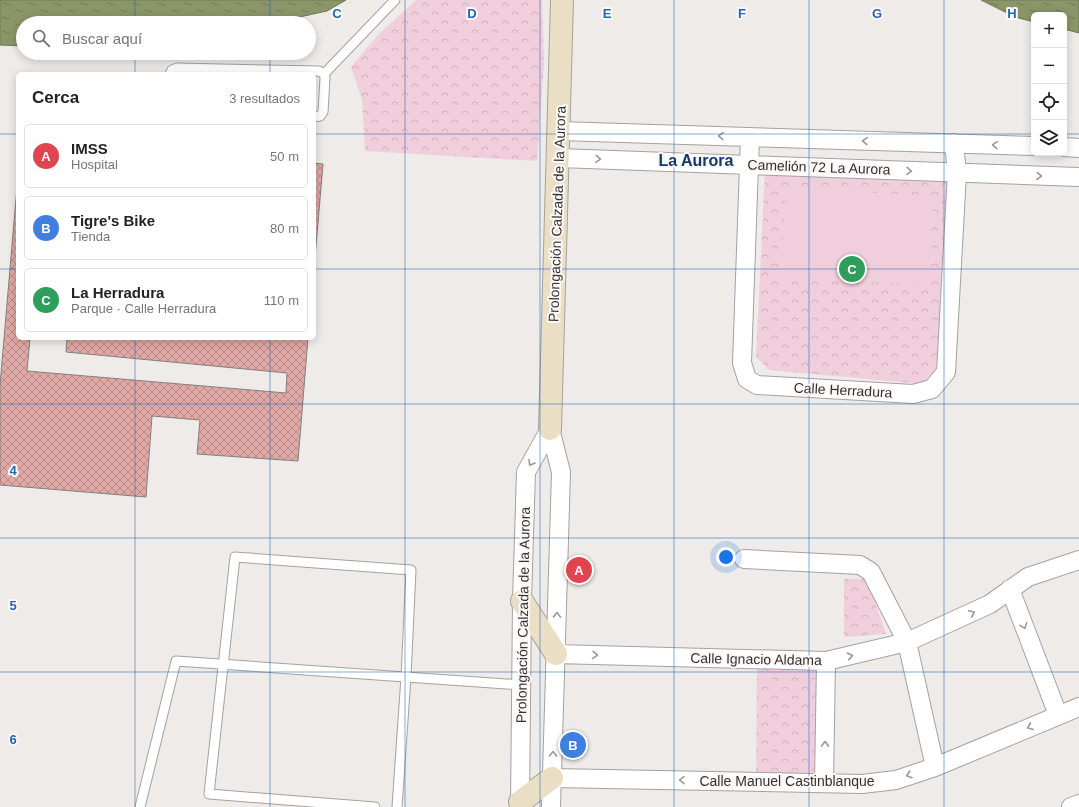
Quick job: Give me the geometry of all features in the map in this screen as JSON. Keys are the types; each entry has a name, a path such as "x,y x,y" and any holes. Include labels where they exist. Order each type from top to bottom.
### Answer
{"main road":[{"name":"Prolongación Calzada de la Aurora","path":"550,429 559,158 562,0"},
{"path":"522,601 556,654"},
{"path":"520,805 552,778"}],"street":[{"name":"Camelión 72 La Aurora","path":"559,130 1031,146"},
{"name":"Calle Herradura","path":"750,137 742,363 747,379 757,385 913,394 932,389 946,372 957,173 954,144"},
{"path":"1067,147 1079,148"},
{"name":"Camelión 72 La Aurora","path":"559,158 1079,177"},
{"name":"Prolongación Calzada de la Aurora","path":"520,805 522,601 526,472 550,429"},
{"name":"Prolongación Calzada de la Aurora","path":"550,429 561,472 551,807"},
{"path":"744,559 860,565 871,572 907,642 935,767"},
{"name":"Calle Ignacio Aldama","path":"556,654 826,661 907,642 990,604 1028,578 1079,560"},
{"path":"1010,589 1058,715"},
{"path":"824,783 826,661"},
{"name":"Calle Manuel Castinblanque","path":"552,778 862,784 896,780 935,767 1079,707"},
{"path":"1071,807 1079,804"}],"lane":[{"path":"324,74 395,0"},
{"path":"171,72 177,68 320,71 324,74"},
{"path":"316,117 320,116 323,112 324,74"},
{"path":"375,807 209,794 235,557 411,570 406,677 397,807"},
{"path":"140,807 176,661 521,685"}],"green space":[{"path":"416,0 542,0 544,63 537,161 365,151 362,99 351,67 377,36"},
{"path":"765,170 950,181 936,369 922,384 769,370 756,357"},
{"path":"786,188 934,196 928,285 781,278"},
{"path":"844,579 867,579 886,634 844,637"},
{"path":"757,659 826,661 824,783 756,782"}],"water":[{"path":"0,0 346,0 327,11 304,16 16,16 16,46 0,45"},
{"path":"981,0 1079,0 1079,33 1067,30 1067,12 1031,12 1031,21 1015,17"}],"building":[{"path":"316,163 323,164 316,246"},
{"path":"16,199 16,340 30,340 27,371 286,393 287,373 66,352 67,340 308,340 298,461 197,454 200,420 152,416 146,497 0,485 0,385"}],"place":[{"name":"La Herradura","path":"852,269"},
{"name":"IMSS","path":"579,570"},
{"name":"Tigre's Bike","path":"573,745"}],"district":[{"name":"La Aurora","path":"696,160"}]}
